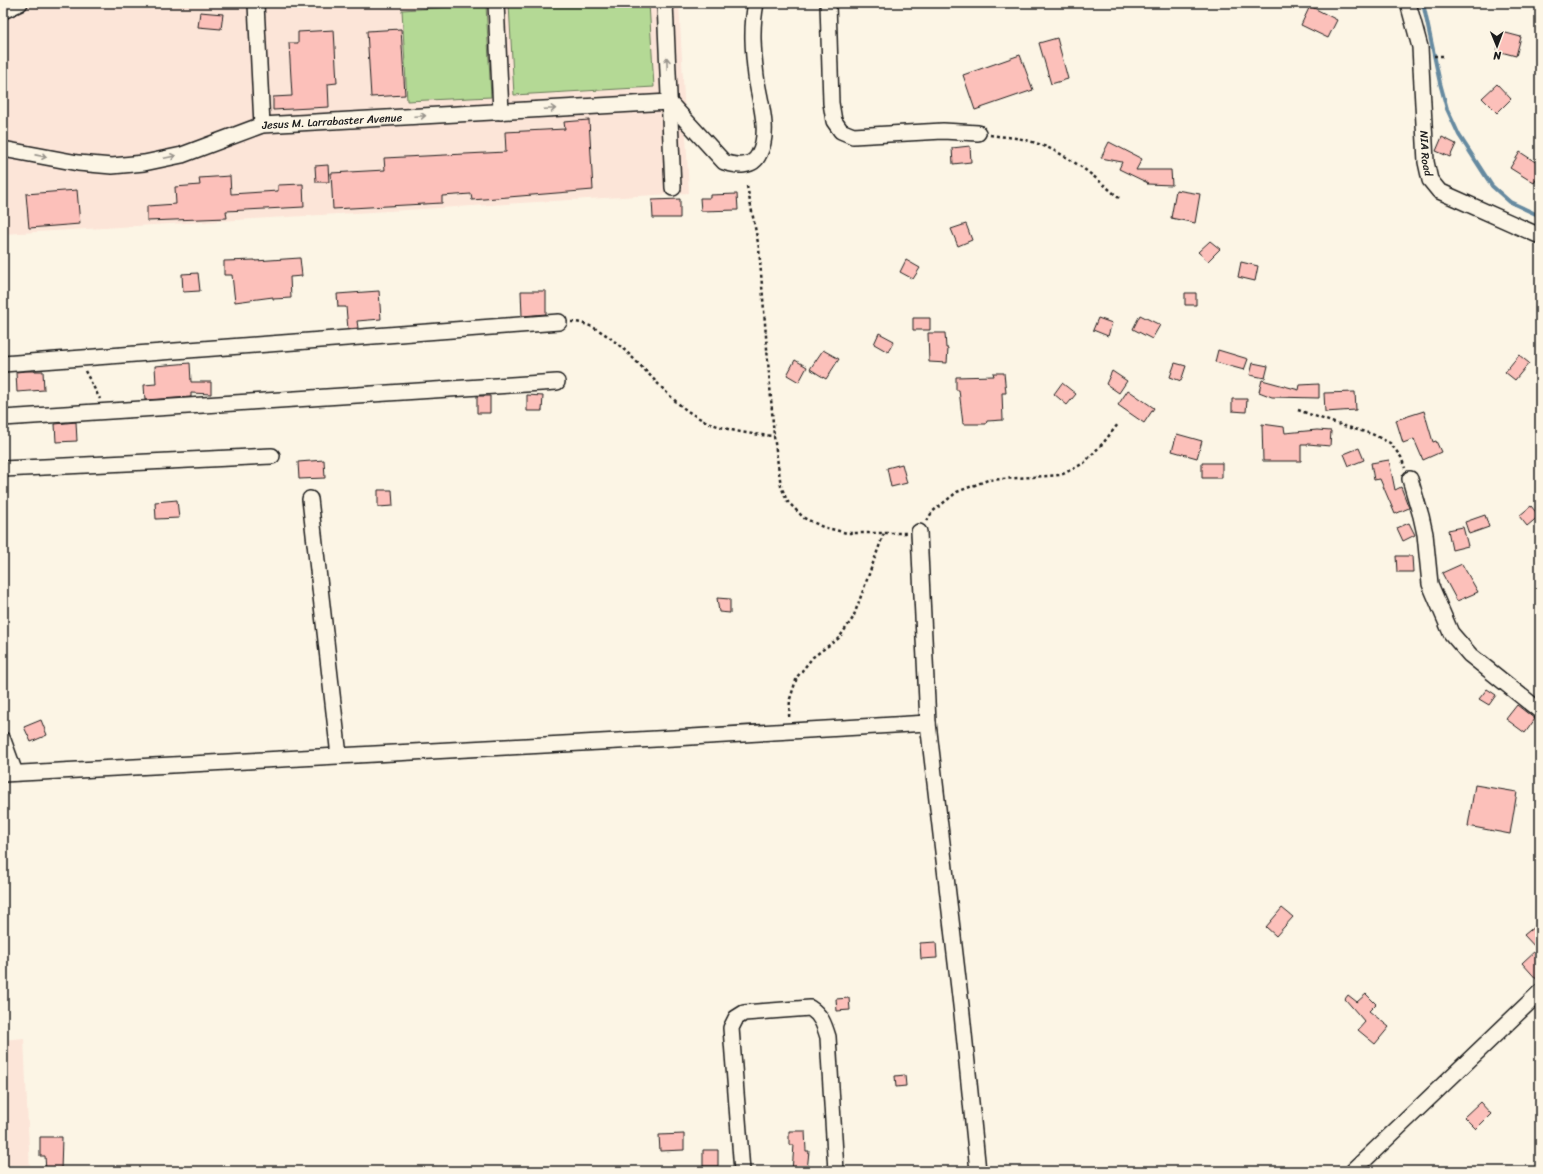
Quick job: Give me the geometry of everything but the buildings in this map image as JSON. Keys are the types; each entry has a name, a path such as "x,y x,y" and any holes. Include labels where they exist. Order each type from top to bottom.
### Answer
{"street":[{"path":"3,11 20,3"},
{"path":"259,3 262,125"},
{"path":"496,3 501,112"},
{"path":"665,3 673,188"},
{"path":"669,102 711,150 724,162 737,166 749,164 759,156 764,139 764,121 753,40 753,20 756,3"},
{"path":"828,3 831,103 834,121 842,131 853,136 943,131 978,133"},
{"name":"NIA Road","path":"1408,3 1420,47 1426,162 1430,180 1439,191 1540,236"},
{"name":"Jesus M. Larrabaster Avenue","path":"3,149 78,163 112,166 144,163 182,155 262,125 669,102"},
{"path":"3,364 559,322"},
{"path":"3,418 557,382"},
{"path":"3,469 272,456"},
{"path":"1410,479 1423,522 1430,584 1451,633 1470,655 1540,711"},
{"path":"310,499 339,756"},
{"path":"919,532 928,722 962,1014 978,1171"},
{"path":"3,740 9,774 928,722"},
{"path":"1353,1171 1540,992"},
{"path":"742,1171 731,1028 736,1018 744,1013 810,1008 818,1013 824,1024 828,1037 836,1171"}],"path":[{"path":"978,133 1026,140 1058,152 1088,170 1119,198"},
{"path":"747,186 759,248 774,436 780,486 787,501 804,518 824,527 847,533 919,532 932,512 957,492 988,480 1061,475 1084,463 1104,442 1118,424"},
{"path":"559,322 588,323 598,329 638,363 659,387 680,405 704,419 716,425 749,434 774,436"},
{"path":"80,358 95,392 108,411"},
{"path":"1298,410 1337,424 1372,434 1390,443 1401,457 1410,479"},
{"path":"788,731 790,699 797,677 813,657 839,638 853,618 884,533"}],"shaded area":[{"path":"3,3 679,3 689,193 3,234"},
{"path":"24,1038 30,1171 3,1171 3,1040"}],"green space":[{"path":"649,3 654,87 514,95 509,4"},
{"path":"486,5 491,97 407,101 402,10"}],"waterway":[{"path":"1423,3 1447,109 1459,135 1492,186 1510,202 1540,216"}]}
